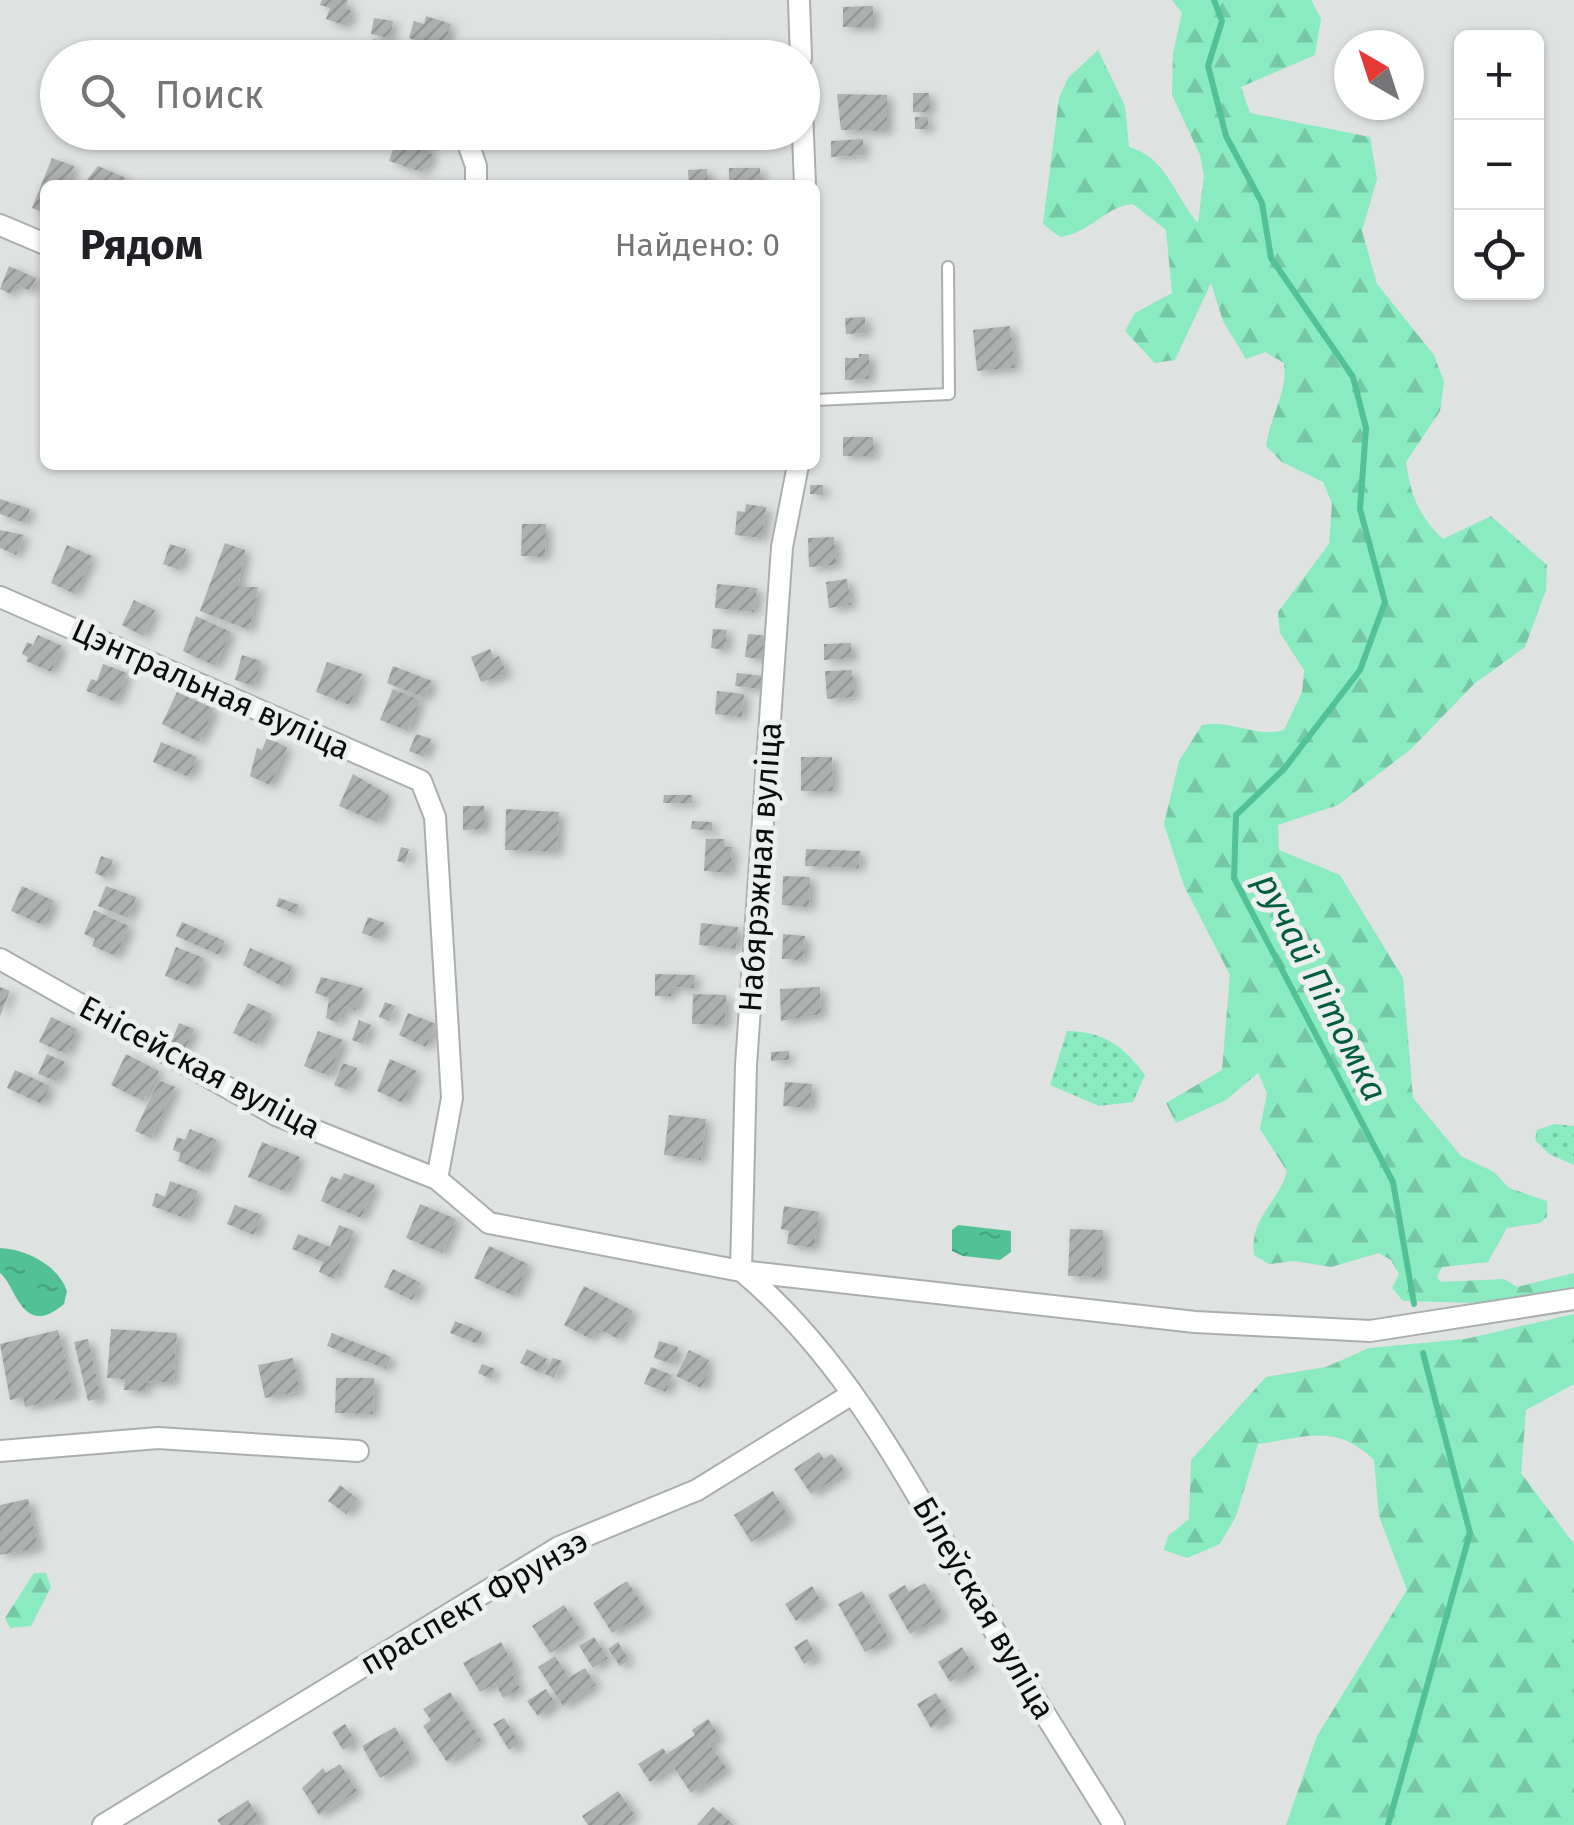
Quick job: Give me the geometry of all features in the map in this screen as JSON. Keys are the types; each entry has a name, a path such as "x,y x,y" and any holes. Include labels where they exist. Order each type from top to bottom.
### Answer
{"street":[{"path":"799,0 800,40"},
{"path":"470,150 476,180"},
{"path":"804,150 805,180"},
{"path":"0,225 40,242"},
{"name":"Набярэжная вуліца","path":"741,1271 746,1066 780,566 797,470"},
{"name":"Цэнтральная вуліца","path":"0,598 422,781 436,817 452,1098 437,1179"},
{"name":"Енісейская вуліца","path":"0,959 276,1115 437,1179 489,1224 741,1271 1195,1322 1370,1331 1574,1299"},
{"name":"Білеўская вуліца","path":"741,1271 770,1296 852,1394 932,1516 987,1618 1114,1825"},
{"name":"праспект Фрунзэ","path":"103,1825 559,1547 697,1490 852,1394"},
{"path":"0,1452 158,1438 358,1451"}],"lane":[{"path":"820,400 949,394 948,268"}],"green space":[{"path":"1172,0 1311,0 1321,18 1315,55 1241,87 1250,113 1370,137 1377,179 1362,231 1377,284 1434,355 1444,382 1440,411 1406,462 1417,504 1443,539 1491,516 1547,565 1546,590 1525,647 1474,684 1411,749 1338,805 1278,825 1279,850 1340,875 1403,978 1413,1098 1461,1156 1494,1172 1509,1188 1547,1201 1547,1217 1540,1223 1507,1228 1488,1262 1442,1267 1437,1277 1441,1282 1504,1279 1517,1287 1574,1273 1574,1290 1480,1303 1403,1301 1392,1288 1399,1274 1391,1260 1379,1253 1331,1267 1294,1261 1269,1264 1254,1255 1256,1231 1287,1171 1260,1129 1267,1093 1258,1073 1226,1100 1176,1123 1166,1103 1222,1070 1230,975 1184,886 1164,824 1179,761 1202,725 1264,732 1284,730 1302,692 1304,670 1280,633 1278,612 1329,544 1332,503 1323,482 1282,462 1266,446 1283,384 1284,363 1265,352 1246,359 1223,321 1211,283 1175,360 1155,363 1125,331 1135,313 1172,293 1166,230 1133,204 1113,210 1071,235 1060,237 1043,224 1059,98 1068,78 1098,50 1125,106 1129,147 1161,168 1198,223 1204,176 1200,155 1172,95 1173,53 1182,13"},
{"path":"1067,1031 1102,1037 1129,1056 1145,1075 1133,1102 1099,1106 1050,1085"},
{"path":"1555,1124 1574,1126 1574,1165 1549,1154 1535,1140 1537,1130"},
{"path":"1574,1314 1574,1384 1526,1410 1521,1473 1574,1544 1574,1825 1286,1825 1317,1736 1407,1590 1379,1516 1374,1460 1360,1448 1334,1437 1306,1436 1258,1444 1236,1516 1220,1544 1187,1558 1164,1550 1168,1536 1189,1519 1191,1460 1266,1377 1326,1367 1369,1348 1465,1339"},
{"path":"34,1573 46,1573 51,1587 31,1626 10,1628 5,1618"}],"water":[{"path":"958,1225 1011,1231 1011,1252 1000,1260 952,1251 952,1230"},
{"path":"0,1248 20,1251 49,1266 67,1291 64,1304 39,1316 22,1306 0,1273"}],"building":[{"path":"322,0 348,0 345,8 352,11 346,26 326,19 330,8 320,5"},
{"path":"873,6 873,27 843,27 843,7"},
{"path":"426,16 451,24 446,40 409,38 414,21 424,24"},
{"path":"374,18 393,21 390,38 371,34"},
{"path":"913,93 929,93 929,112 913,112"},
{"path":"837,94 887,95 887,131 841,130"},
{"path":"915,117 928,117 928,129 915,129"},
{"path":"863,139 863,155 831,157 831,141"},
{"path":"393,150 429,150 433,155 422,172 389,161"},
{"path":"52,158 74,166 69,180 43,180"},
{"path":"98,166 126,178 125,180 87,180"},
{"path":"729,168 760,168 760,180 729,180"},
{"path":"707,169 708,180 689,180 688,170"},
{"path":"40,188 40,211 32,208"},
{"path":"9,266 36,278 30,291 16,284 11,294 0,289"},
{"path":"865,317 866,333 846,334 845,318"},
{"path":"1010,326 1015,368 977,371 973,330"},
{"path":"859,354 869,354 869,379 845,380 845,358 859,358"},
{"path":"843,437 873,437 873,456 843,456"},
{"path":"810,485 823,485 823,495 810,494"},
{"path":"0,499 30,509 25,523 0,514"},
{"path":"746,504 766,507 762,538 735,535 737,511 745,512"},
{"path":"522,524 546,524 545,557 521,556"},
{"path":"0,530 24,535 16,555 0,548"},
{"path":"834,537 836,565 809,567 808,538"},
{"path":"225,543 245,550 238,587 258,587 249,630 200,611"},
{"path":"170,544 186,549 179,570 163,564"},
{"path":"67,545 92,556 75,594 51,583"},
{"path":"847,579 851,605 829,608 826,582"},
{"path":"717,584 757,588 754,612 715,608"},
{"path":"134,600 155,610 143,636 122,625"},
{"path":"196,616 231,632 215,666 183,651"},
{"path":"713,629 727,630 725,650 711,648"},
{"path":"748,634 769,636 766,660 745,657"},
{"path":"38,635 62,646 51,672 26,661 28,657 22,654 27,642 33,645"},
{"path":"851,643 852,658 824,660 824,644"},
{"path":"490,649 494,658 499,656 507,674 481,682 471,657"},
{"path":"242,655 261,661 254,686 235,680"},
{"path":"327,662 362,674 350,705 316,692"},
{"path":"103,664 127,673 116,702 86,691 91,679 97,681"},
{"path":"393,666 432,681 425,698 387,683"},
{"path":"852,670 854,697 827,699 825,671"},
{"path":"737,673 763,676 761,689 735,686"},
{"path":"393,689 420,700 408,731 380,720"},
{"path":"717,691 744,694 742,717 715,714"},
{"path":"177,692 214,709 199,742 162,724"},
{"path":"416,734 431,739 424,757 409,751"},
{"path":"267,738 287,747 270,785 250,776 257,748 262,750"},
{"path":"161,742 197,757 189,777 153,762"},
{"path":"801,757 832,757 833,791 801,791"},
{"path":"353,774 389,795 377,822 339,806"},
{"path":"664,795 692,795 692,803 663,803"},
{"path":"463,806 484,806 484,829 463,830"},
{"path":"506,809 559,812 557,852 505,850"},
{"path":"692,821 712,822 712,831 691,829"},
{"path":"706,839 724,839 724,847 732,847 730,873 704,871"},
{"path":"401,847 409,849 405,863 397,861"},
{"path":"806,849 860,851 859,868 805,866"},
{"path":"101,856 113,860 106,878 95,873"},
{"path":"783,876 810,877 809,907 782,905"},
{"path":"22,886 54,901 43,925 11,911"},
{"path":"106,886 136,897 128,918 98,906"},
{"path":"279,898 299,905 296,914 276,906"},
{"path":"94,910 129,926 116,956 92,946 95,939 84,934"},
{"path":"368,917 385,923 379,939 362,933"},
{"path":"182,922 225,941 219,955 176,936"},
{"path":"701,923 738,927 736,949 699,945"},
{"path":"783,934 805,936 803,960 782,959"},
{"path":"176,947 204,958 193,986 165,976"},
{"path":"250,948 292,966 283,987 243,965"},
{"path":"655,974 695,975 694,988 671,987 671,996 655,996"},
{"path":"321,977 363,988 355,1011 344,1007 338,1023 326,1018 329,998 315,993"},
{"path":"0,987 10,991 0,1016"},
{"path":"820,987 821,1014 781,1021 780,989"},
{"path":"693,994 726,995 725,1025 692,1024"},
{"path":"385,1002 395,1006 389,1021 379,1017"},
{"path":"248,1003 272,1014 257,1044 233,1033"},
{"path":"408,1013 436,1024 426,1047 399,1035"},
{"path":"51,1017 77,1029 66,1054 39,1042"},
{"path":"359,1020 371,1025 363,1044 352,1040"},
{"path":"179,1023 194,1029 185,1049 171,1043"},
{"path":"318,1031 343,1040 329,1076 304,1066"},
{"path":"789,1051 789,1060 771,1061 771,1052"},
{"path":"47,1054 65,1062 56,1081 38,1074"},
{"path":"126,1054 159,1071 143,1101 111,1085"},
{"path":"390,1059 417,1071 403,1103 377,1091"},
{"path":"343,1063 357,1068 347,1090 334,1085"},
{"path":"15,1070 50,1086 42,1104 7,1088"},
{"path":"159,1080 175,1087 151,1138 135,1131"},
{"path":"785,1082 812,1084 810,1108 783,1106"},
{"path":"669,1115 706,1119 701,1160 664,1155"},
{"path":"190,1129 217,1140 204,1172 178,1161 181,1153 173,1150 177,1137 185,1140"},
{"path":"262,1142 300,1157 286,1192 248,1177"},
{"path":"344,1173 375,1185 361,1218 321,1201 331,1176 341,1180"},
{"path":"170,1181 198,1191 187,1219 152,1206 156,1193 165,1197"},
{"path":"420,1204 456,1219 442,1253 406,1238"},
{"path":"235,1205 262,1215 254,1235 227,1224"},
{"path":"784,1206 819,1212 814,1248 787,1244 789,1231 781,1229"},
{"path":"339,1225 354,1231 334,1279 319,1272 323,1262 292,1249 298,1234 330,1247"},
{"path":"1070,1229 1103,1230 1102,1277 1068,1276"},
{"path":"489,1246 528,1264 514,1296 474,1278"},
{"path":"393,1269 421,1283 412,1300 384,1287"},
{"path":"584,1286 633,1311 618,1339 597,1328 591,1339 564,1325"},
{"path":"455,1321 482,1332 478,1344 450,1333"},
{"path":"111,1329 177,1333 173,1383 147,1381 146,1391 124,1390 125,1379 107,1378"},
{"path":"58,1330 74,1395 25,1407 23,1397 10,1400 0,1344"},
{"path":"332,1333 391,1357 386,1369 327,1346"},
{"path":"88,1339 101,1398 88,1401 74,1342"},
{"path":"659,1341 678,1347 673,1364 654,1358"},
{"path":"527,1349 547,1359 541,1373 520,1363"},
{"path":"689,1350 709,1360 704,1369 709,1372 701,1388 676,1376"},
{"path":"293,1358 300,1391 265,1398 258,1365"},
{"path":"553,1358 562,1361 554,1378 545,1374"},
{"path":"482,1364 495,1369 491,1379 478,1373"},
{"path":"651,1367 672,1375 666,1392 644,1384"},
{"path":"336,1378 374,1378 373,1414 335,1413"},
{"path":"819,1452 824,1459 832,1454 845,1472 811,1494 794,1469"},
{"path":"340,1485 358,1499 346,1514 328,1501"},
{"path":"773,1491 790,1519 751,1542 734,1515"},
{"path":"28,1499 38,1548 0,1555 0,1505"},
{"path":"627,1581 647,1612 612,1633 593,1603"},
{"path":"925,1583 943,1615 910,1634 888,1595 905,1585 909,1592"},
{"path":"812,1586 823,1604 796,1621 785,1604"},
{"path":"862,1591 889,1639 865,1652 838,1604"},
{"path":"564,1605 582,1632 550,1653 532,1626"},
{"path":"594,1637 608,1658 593,1668 579,1646"},
{"path":"807,1639 817,1657 804,1664 794,1647"},
{"path":"501,1642 517,1671 512,1674 520,1688 503,1698 495,1683 480,1692 463,1663"},
{"path":"618,1642 629,1660 620,1666 608,1649"},
{"path":"962,1647 975,1668 950,1682 938,1662"},
{"path":"555,1656 569,1678 585,1668 596,1685 563,1706 538,1667"},
{"path":"546,1689 556,1704 538,1716 527,1701"},
{"path":"450,1692 481,1740 447,1762 423,1726 431,1720 423,1709"},
{"path":"936,1693 950,1717 931,1728 917,1704"},
{"path":"504,1718 520,1743 509,1750 493,1724"},
{"path":"708,1719 720,1737 709,1744 727,1769 691,1793 673,1766 650,1782 638,1764 663,1748 667,1754 695,1735 692,1730"},
{"path":"345,1724 356,1742 343,1750 332,1732"},
{"path":"395,1727 413,1759 380,1778 362,1746"},
{"path":"340,1764 357,1791 319,1815 302,1788 323,1768 326,1773"},
{"path":"618,1791 634,1814 622,1825 588,1825 582,1816"},
{"path":"248,1800 261,1821 255,1825 221,1825 217,1820"},
{"path":"713,1807 734,1825 697,1825"}],"waterway":[{"name":"ручай Пітомка","path":"1214,0 1222,21 1208,66 1226,136 1262,203 1271,258 1353,377 1366,428 1360,509 1385,602 1360,670 1284,769 1236,815 1234,878 1393,1182 1414,1304"},
{"name":"ручай Пітомка","path":"1388,1825 1470,1533 1423,1353"}]}
